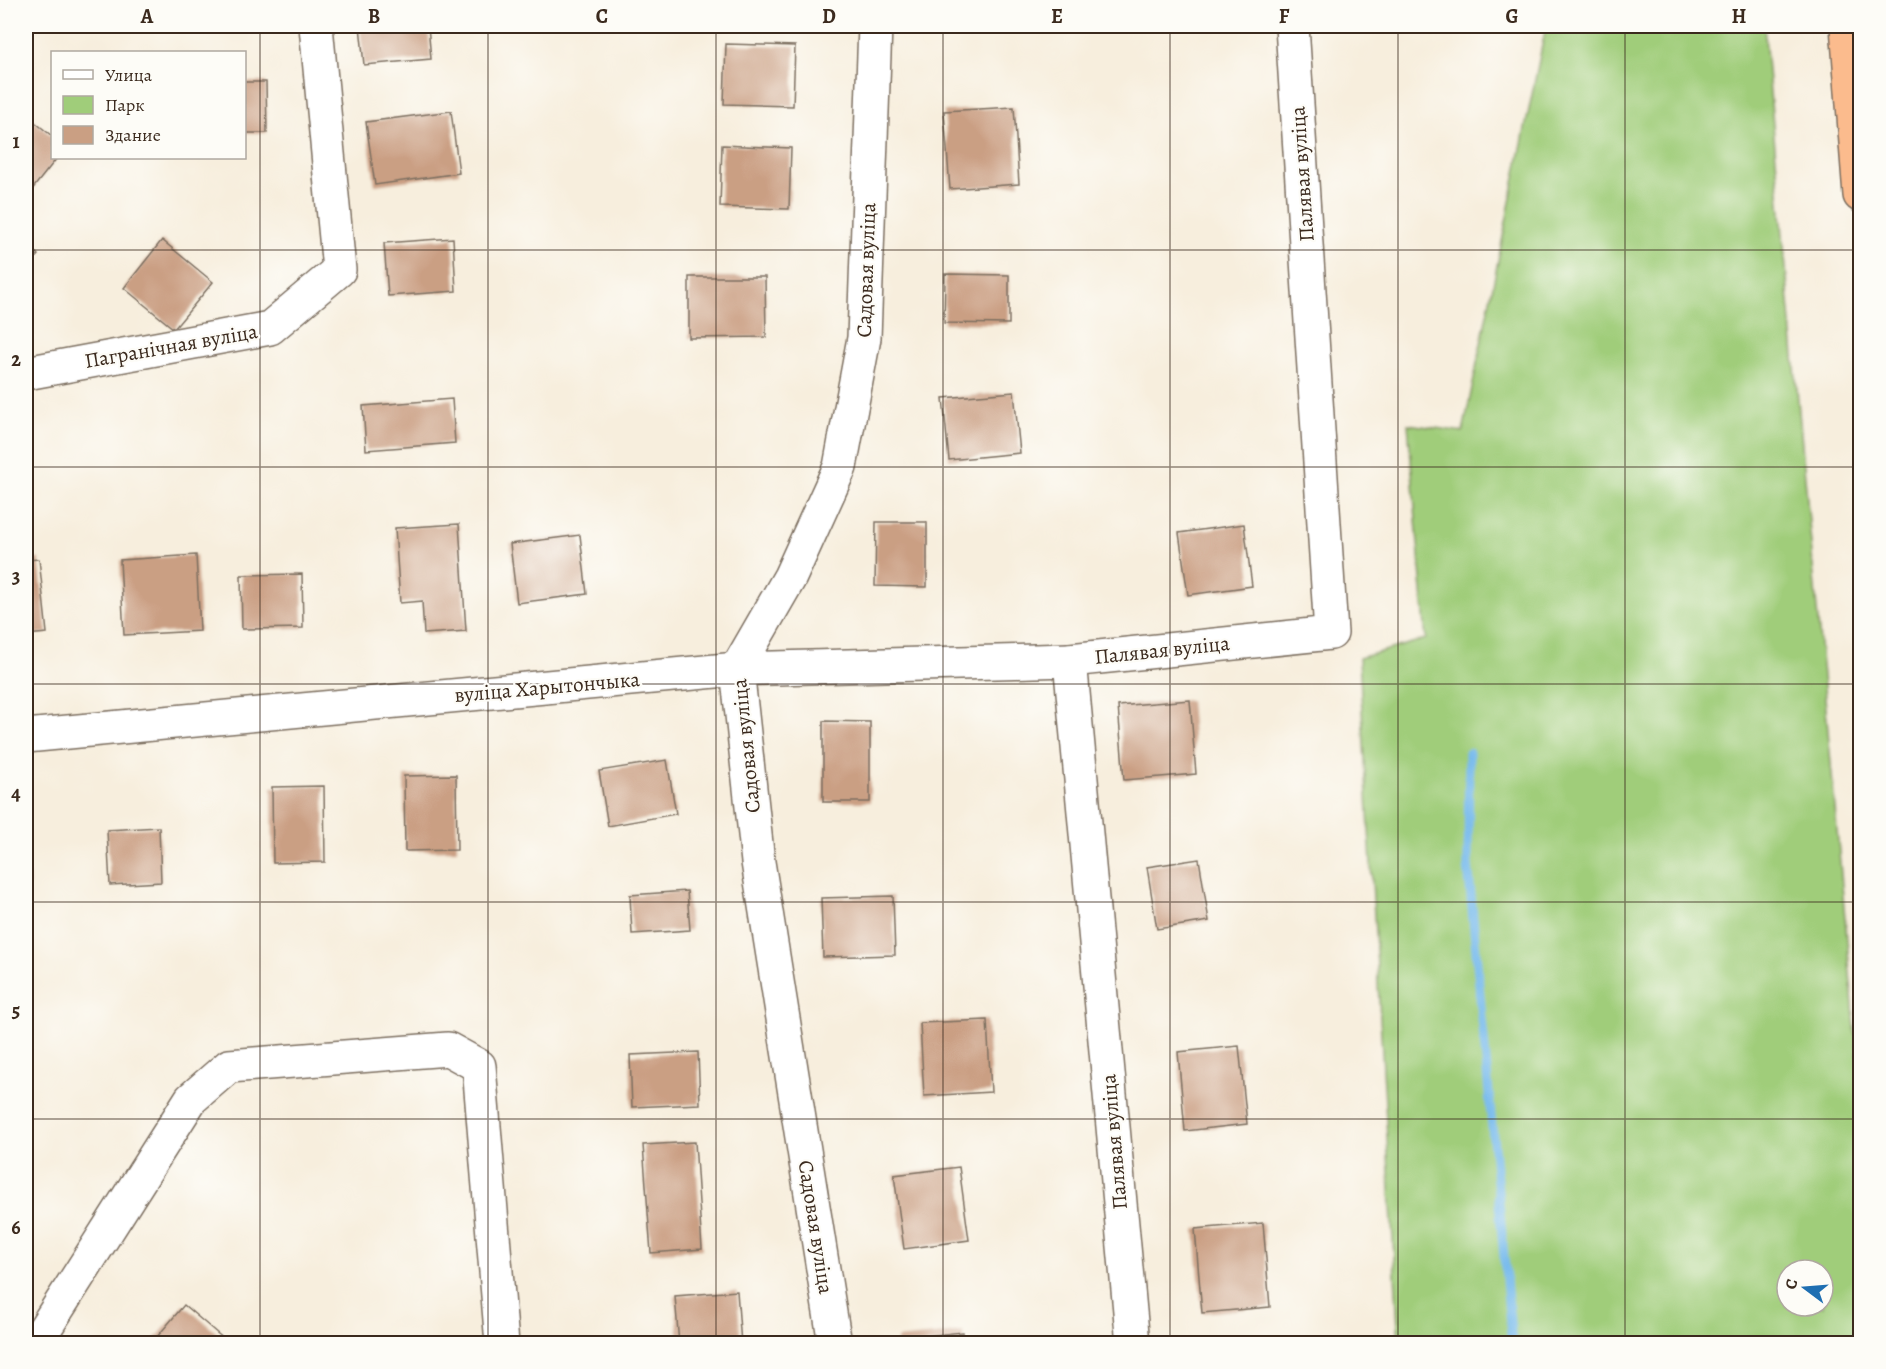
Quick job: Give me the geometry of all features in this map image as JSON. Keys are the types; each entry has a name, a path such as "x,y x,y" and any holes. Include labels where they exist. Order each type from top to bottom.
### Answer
{"highway":[{"path":"1846,26 1860,195"}],"street":[{"name":"Пагранічная вуліца","path":"26,373 270,328 339,270 316,26"},
{"name":"Садовая вуліца","path":"835,1344 758,862 737,669 790,577 840,467 864,338 875,26"},
{"name":"Палявая вуліца","path":"1133,1344 1070,660 1331,633 1292,26"},
{"name":"вуліца Харытончыка","path":"26,736 737,669 1070,660"},
{"path":"35,1344 191,1099 229,1066 448,1049 479,1066 502,1344"}],"green space":[{"path":"1546,26 1764,26 1860,1083 1860,1343 1399,1343 1359,658 1426,639 1408,424 1463,432"}],"building":[{"path":"360,26 428,26 431,59 364,65"},
{"path":"921,26 990,26 990,30 921,30"},
{"path":"726,44 795,46 793,106 724,104"},
{"path":"246,82 266,82 267,133 246,133"},
{"path":"1014,107 1019,184 950,189 944,111"},
{"path":"451,111 459,173 375,185 366,122"},
{"path":"26,115 51,135 51,159 56,159 26,197"},
{"path":"722,145 791,148 789,209 720,207"},
{"path":"453,238 456,291 388,296 384,243"},
{"path":"162,240 213,282 174,329 124,288"},
{"path":"26,243 38,255 26,268"},
{"path":"945,274 1009,275 1009,324 944,323"},
{"path":"689,277 765,277 766,337 689,338"},
{"path":"1014,392 1020,453 949,460 943,398"},
{"path":"452,399 455,443 366,450 363,406"},
{"path":"876,522 927,522 927,587 875,586"},
{"path":"459,524 466,631 424,634 422,601 400,603 395,528"},
{"path":"1244,524 1252,586 1188,595 1179,533"},
{"path":"580,535 587,594 517,603 510,544"},
{"path":"196,555 200,631 124,635 120,560"},
{"path":"39,559 47,633 26,635 26,560"},
{"path":"302,574 303,628 242,629 241,575"},
{"path":"1190,700 1196,774 1124,780 1118,706"},
{"path":"823,721 870,722 870,802 823,802"},
{"path":"667,760 676,814 608,826 599,771"},
{"path":"456,775 457,850 405,851 404,776"},
{"path":"324,786 325,862 273,863 272,787"},
{"path":"159,827 161,882 110,885 107,830"},
{"path":"26,832 28,832 29,886 26,886"},
{"path":"1199,859 1209,921 1157,929 1147,867"},
{"path":"687,891 690,930 632,934 630,895"},
{"path":"893,896 895,955 823,957 821,898"},
{"path":"987,1020 991,1092 924,1096 920,1023"},
{"path":"1239,1046 1247,1124 1185,1131 1178,1052"},
{"path":"698,1052 700,1104 632,1107 630,1055"},
{"path":"695,1142 702,1249 651,1253 643,1145"},
{"path":"959,1167 969,1240 904,1249 894,1175"},
{"path":"1263,1223 1270,1307 1202,1313 1195,1229"},
{"path":"737,1291 741,1344 679,1344 675,1296"},
{"path":"184,1305 225,1340 222,1344 151,1344"},
{"path":"963,1332 964,1344 897,1344 897,1339"}],"waterway":[{"path":"1469,753 1468,864 1512,1344"}]}
